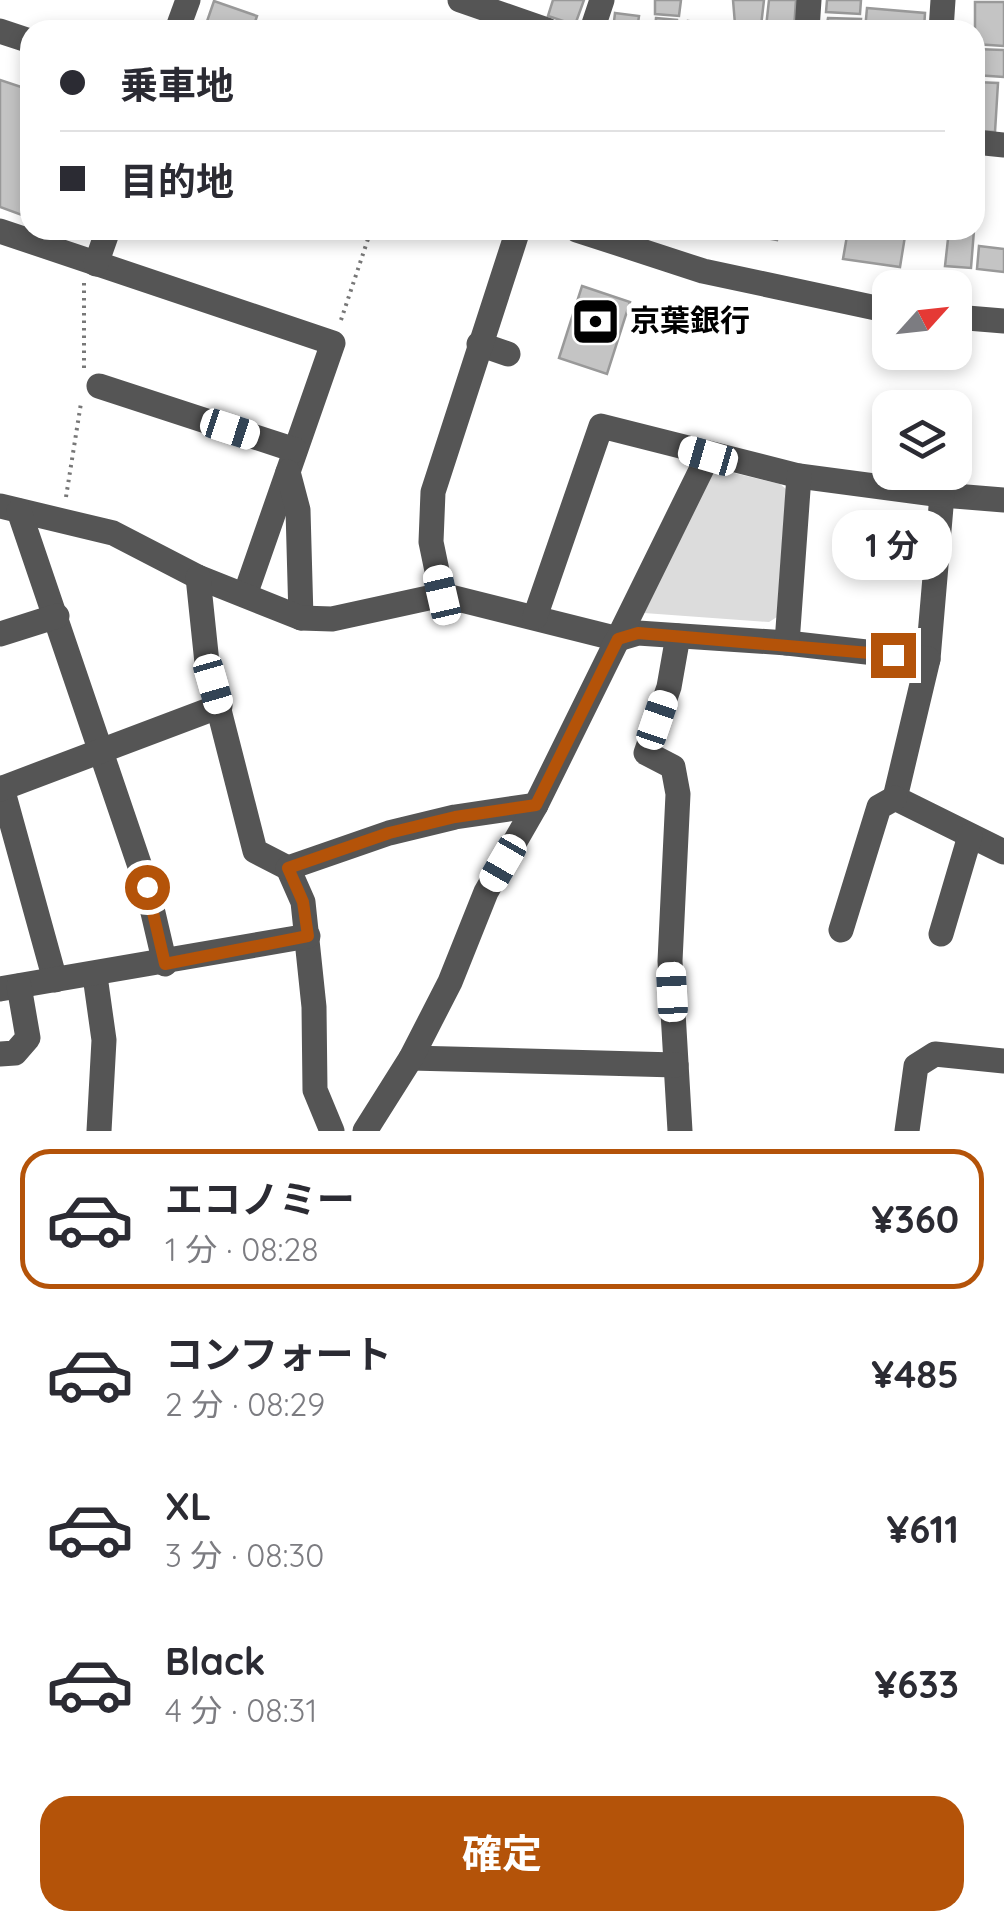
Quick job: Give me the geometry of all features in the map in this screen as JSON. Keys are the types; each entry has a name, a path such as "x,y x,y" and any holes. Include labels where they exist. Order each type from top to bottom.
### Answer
{"street":[{"path":"471,2 520,20"},
{"path":"26,240 333,343 244,595"},
{"path":"96,264 104,240"},
{"path":"442,595 431,542 432,498 515,240"},
{"path":"606,240 703,272 872,307"},
{"path":"972,318 1004,321"},
{"path":"479,344 508,354"},
{"path":"99,386 292,461"},
{"path":"535,617 602,426 708,456 799,476 1004,500"},
{"path":"365,1131 411,1058 450,982 486,892 536,805 708,456"},
{"path":"292,461 298,510 300,618"},
{"path":"786,643 799,476"},
{"path":"842,930 879,807 894,798 928,660 942,495"},
{"path":"10,509 112,533 198,577 300,618 332,619 442,595 618,639 638,633 786,643 928,660"},
{"path":"10,509 58,616 147,887 165,964"},
{"path":"198,577 207,663 255,850 288,868 303,902 316,1090 332,1131"},
{"path":"0,634 58,616"},
{"path":"678,636 668,686 646,754 673,767 678,794 670,961 680,1131"},
{"path":"55,980 10,854 1,789 220,706"},
{"path":"894,798 1004,852"},
{"path":"288,868 389,833 455,817 536,805"},
{"path":"940,934 970,836"},
{"path":"0,1054 15,1053 28,1038 9,988 165,964 308,936"},
{"path":"95,976 104,1040 99,1131"},
{"path":"907,1131 916,1066 935,1054 1003,1054"},
{"path":"411,1058 676,1065"}],"path":[{"path":"333,343 368,240"}],"shaded area":[{"path":"717,469 780,484 786,489 777,617 769,622 644,613 710,472"}],"building":[{"path":"553,0 584,0 577,20 548,16"},
{"path":"655,0 681,0 679,16 655,14"},
{"path":"733,0 764,0 762,20 735,20"},
{"path":"769,0 796,0 795,20 767,20"},
{"path":"827,0 861,0 860,14 826,12"},
{"path":"214,1 257,16 256,20 207,20"},
{"path":"975,2 1004,2 1004,46 985,45 985,20 975,20"},
{"path":"867,8 925,13 925,20 866,20"},
{"path":"615,13 639,16 638,20 614,20"},
{"path":"985,49 1004,50 1004,77 985,76"},
{"path":"0,80 20,87 20,214 0,207"},
{"path":"985,82 998,83 995,132 985,132"},
{"path":"846,240 904,240 900,267 843,259"},
{"path":"948,240 973,240 971,268 945,266"},
{"path":"979,246 1004,249 1004,272 977,269"},
{"path":"582,286 630,302 607,374 559,358"}],"place":[{"name":"京葉銀行","path":"595,321"}],"route":[{"path":"147,887 165,964 308,936 303,902 288,868 332,856 389,833 455,817 536,805 618,639 638,633 893,655"}]}
